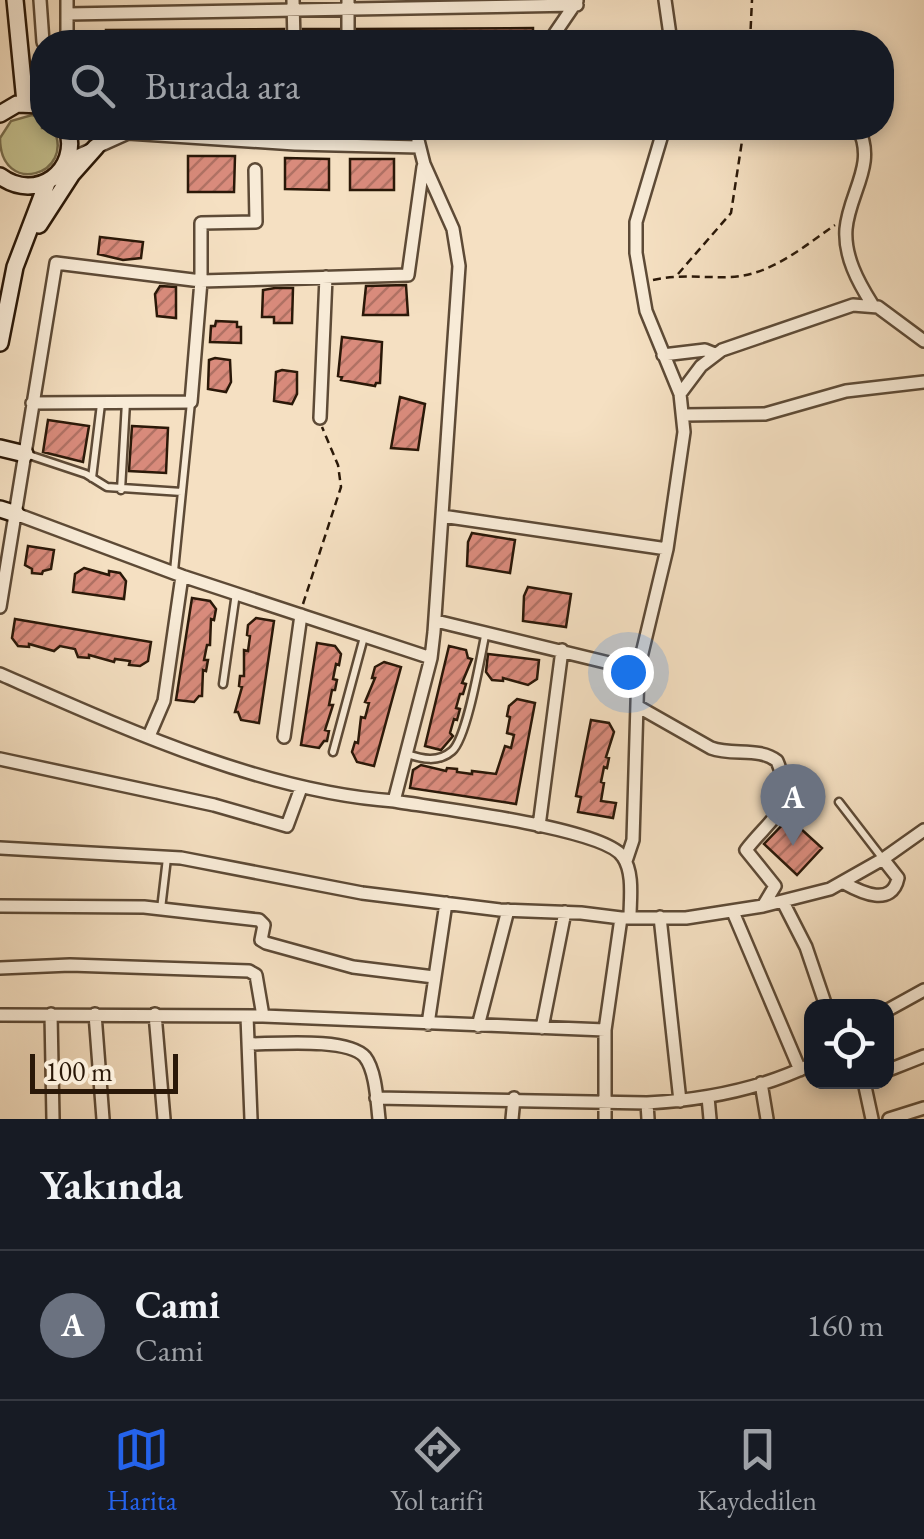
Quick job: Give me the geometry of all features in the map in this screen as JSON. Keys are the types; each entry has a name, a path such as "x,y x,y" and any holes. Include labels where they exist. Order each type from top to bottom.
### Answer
{"street":[{"path":"15,0 25,102"},
{"path":"40,0 42,30"},
{"path":"67,0 68,30"},
{"path":"665,0 669,30"},
{"path":"67,14 293,5 577,3"},
{"path":"558,30 577,3"},
{"path":"293,5 294,30"},
{"path":"0,114 10,106 30,103"},
{"path":"0,176 24,187 47,182 60,173 68,160 70,140"},
{"path":"68,160 112,140"},
{"path":"234,140 419,147"},
{"path":"350,140 350,145"},
{"path":"394,801 431,658 436,621 460,266 453,229 418,140"},
{"path":"626,861 634,840 638,670 666,549 683,415 680,394 650,326 640,283 636,222 660,140"},
{"path":"863,140 861,184 848,215 846,235 849,254 872,304"},
{"path":"14,267 72,174 96,147"},
{"path":"0,607 56,263 202,281 408,275 424,164"},
{"path":"32,403 191,402 202,281 201,224 256,222 255,170"},
{"path":"0,343 14,267 47,182"},
{"path":"320,418 326,277"},
{"path":"680,394 715,354 852,304 872,304 884,310 924,341"},
{"path":"663,355 706,350 715,354"},
{"path":"683,415 765,414 846,391 924,382"},
{"path":"0,448 25,454"},
{"path":"0,509 178,574 431,658"},
{"path":"442,516 666,549"},
{"path":"150,736 164,701 178,574"},
{"path":"284,737 301,615"},
{"path":"436,621 638,670"},
{"path":"539,826 562,650"},
{"path":"0,674 150,736 301,788 539,826 610,844 626,861 630,872 626,918 605,1030 605,1119"},
{"path":"637,706 711,748 724,753 768,754 777,761 786,795 783,808 746,850 775,886 763,906"},
{"path":"0,759 287,826 301,788"},
{"path":"0,848 167,857 362,893 508,910 686,918 783,902 844,883 924,830"},
{"path":"844,883 875,896 886,894 896,886 898,878 883,859"},
{"path":"428,1024 446,902"},
{"path":"783,902 806,947 824,999"},
{"path":"0,906 161,909 260,920 264,925 262,940 266,943 354,967 434,977"},
{"path":"478,1026 508,910"},
{"path":"542,1028 565,912"},
{"path":"734,912 804,1063"},
{"path":"660,917 680,1101"},
{"path":"0,968 70,965 249,971 256,976 262,1016"},
{"path":"894,1007 924,990"},
{"path":"0,1014 262,1016 605,1030"},
{"path":"52,1014 53,1119"},
{"path":"95,1014 102,1119"},
{"path":"155,1014 164,1119"},
{"path":"247,1016 251,1119"},
{"path":"292,1044 294,1018"},
{"path":"248,1044 333,1044 359,1053 369,1065 379,1119"},
{"path":"894,1068 924,1056"},
{"path":"376,1098 680,1101 708,1097 804,1068"},
{"path":"761,1082 767,1119"},
{"path":"866,1089 872,1119"},
{"path":"708,1097 710,1119"},
{"path":"512,1119 514,1098"},
{"path":"647,1103 648,1119"},
{"path":"889,1119 924,1108"}],"lane":[{"path":"92,478 102,402"},
{"path":"121,490 126,402"},
{"path":"178,574 191,402"},
{"path":"25,454 121,490 182,492"},
{"path":"223,684 236,594"},
{"path":"332,752 364,636"},
{"path":"406,754 426,761 450,754 461,739 485,636"},
{"path":"838,802 883,859"},
{"path":"161,909 167,857"}],"path":[{"path":"751,30 752,0"},
{"path":"678,274 731,213 742,140"},
{"path":"640,283 678,274 755,273 785,259 848,215"},
{"path":"301,615 341,487 338,465 320,418"}],"shaded area":[{"path":"30,116 30,140 57,140 55,158 47,168 23,174 3,157 0,138 11,121"}],"building":[{"path":"533,28 533,30 357,30"},
{"path":"284,29 284,30 106,30"},
{"path":"188,156 235,156 234,192 188,192"},
{"path":"285,158 329,159 329,190 285,189"},
{"path":"350,159 394,159 394,190 350,190"},
{"path":"100,237 143,242 141,258 123,260 98,254"},
{"path":"406,285 408,315 363,315 366,286"},
{"path":"160,286 176,287 176,318 157,316 155,294"},
{"path":"293,288 292,323 274,323 274,317 262,317 263,290"},
{"path":"216,321 237,322 241,343 210,342 211,326"},
{"path":"342,337 382,342 380,383 375,386 341,380 338,376"},
{"path":"209,360 230,360 231,382 226,392 208,389"},
{"path":"276,372 297,372 297,394 292,404 274,401"},
{"path":"400,397 425,404 418,450 391,448"},
{"path":"48,420 89,426 83,462 43,452"},
{"path":"132,426 168,428 166,473 129,471"},
{"path":"472,533 515,540 510,573 467,566"},
{"path":"28,546 54,550 51,569 42,574 32,573 25,565"},
{"path":"84,568 109,575 109,571 120,573 126,581 124,599 73,592 75,574"},
{"path":"528,587 571,594 566,627 523,621"},
{"path":"192,598 210,601 216,609 204,660 208,660 206,671 203,670 202,696 194,702 176,700"},
{"path":"256,618 274,621 259,723 241,720 235,712 242,687 240,676 244,676 244,650 248,651 248,625"},
{"path":"15,619 151,642 148,661 140,666 129,665 130,661 78,657 75,649 60,646 54,651 29,644 18,646 12,638"},
{"path":"317,643 335,646 341,654 333,679 337,680 329,705 333,705 325,730 329,731 327,741 319,748 301,745"},
{"path":"449,646 466,650 472,659 462,683 466,684 456,708 460,709 450,733 453,736 441,750 425,746"},
{"path":"488,654 539,660 537,679 528,685 503,678 492,680 486,672"},
{"path":"384,662 401,667 374,766 357,762 352,752 355,742 358,743 361,717 365,718 369,703 365,702 375,678 375,667"},
{"path":"517,699 535,703 516,804 410,788 413,770 421,765 496,774 505,746 511,748 514,735 507,733 507,716 509,706"},
{"path":"591,720 609,723 614,732 601,782 601,801 616,803 613,818 578,812 581,797 576,796"},
{"path":"789,818 822,848 797,875 764,844"}],"place":[{"name":"Cami","path":"793,846"}]}
